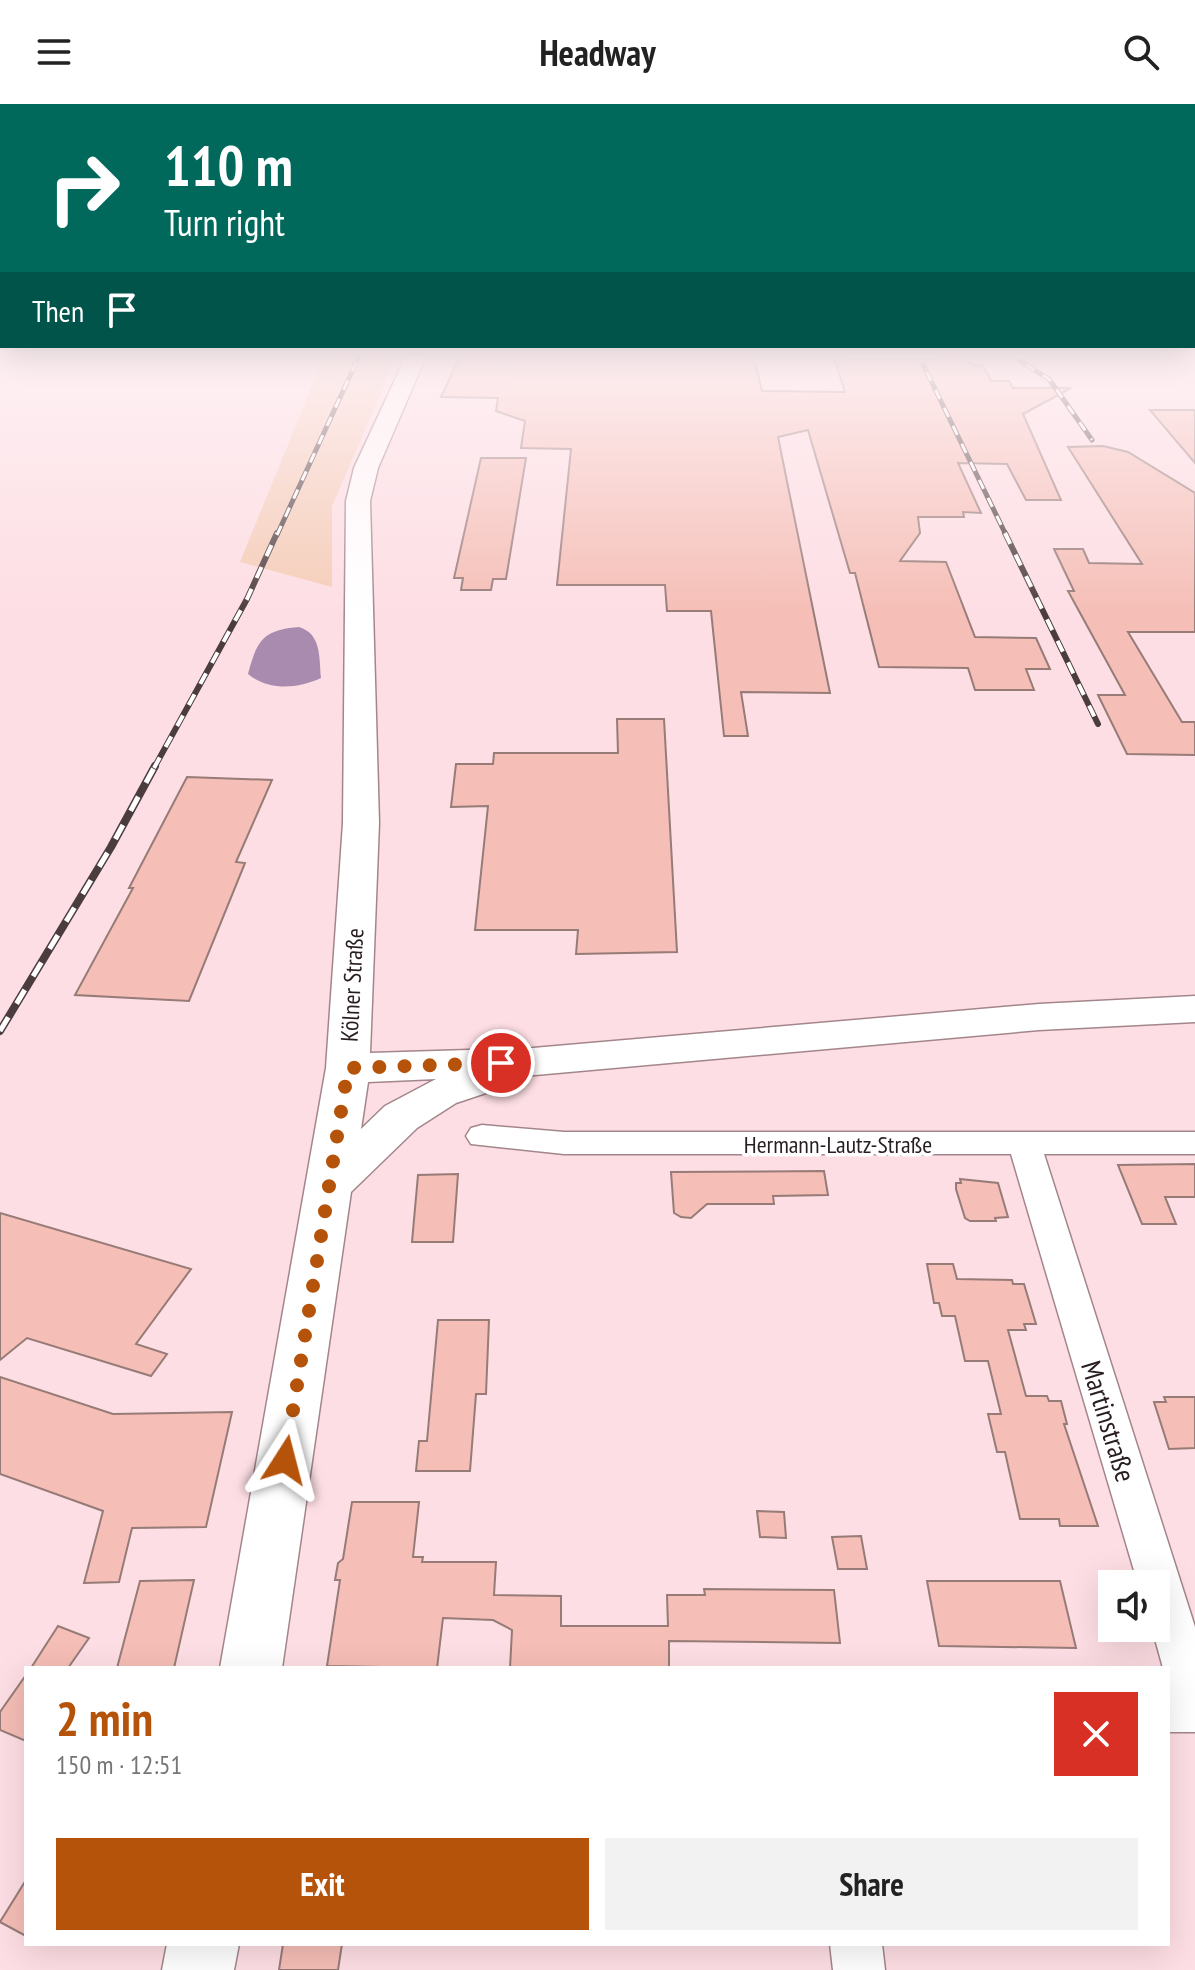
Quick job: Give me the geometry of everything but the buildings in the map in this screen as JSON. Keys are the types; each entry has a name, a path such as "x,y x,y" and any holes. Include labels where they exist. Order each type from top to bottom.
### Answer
{"main road":[{"name":"Kölner Straße","path":"251,1666 348,1068 361,823 358,501 366,468 378,441"},
{"path":"348,1068 533,1062 1039,1017 1195,1009"},
{"path":"330,1185 401,1117 441,1093 533,1062"},
{"path":"198,1970 203,1946"}],"street":[{"name":"Hermann-Lautz-Straße","path":"482,1136 564,1143 1195,1143"},
{"name":"Martinstraße","path":"1024,1144 1195,1698"},
{"path":"1170,1710 1195,1710"},
{"path":"856,1946 859,1970"}],"shaded area":[{"path":"289,441 360,441 332,506 332,587 240,562"},
{"path":"299,627 316,641 321,678 302,684 274,686 248,674 263,639 277,631"}],"railway":[{"path":"277,535 320,441"},
{"path":"960,441 1006,535"},
{"path":"154,768 247,599 277,533"},
{"path":"1005,533 1098,724"},
{"path":"0,1031 111,847 155,766"}],"route":[{"path":"285,1460 348,1068 501,1063"}]}
